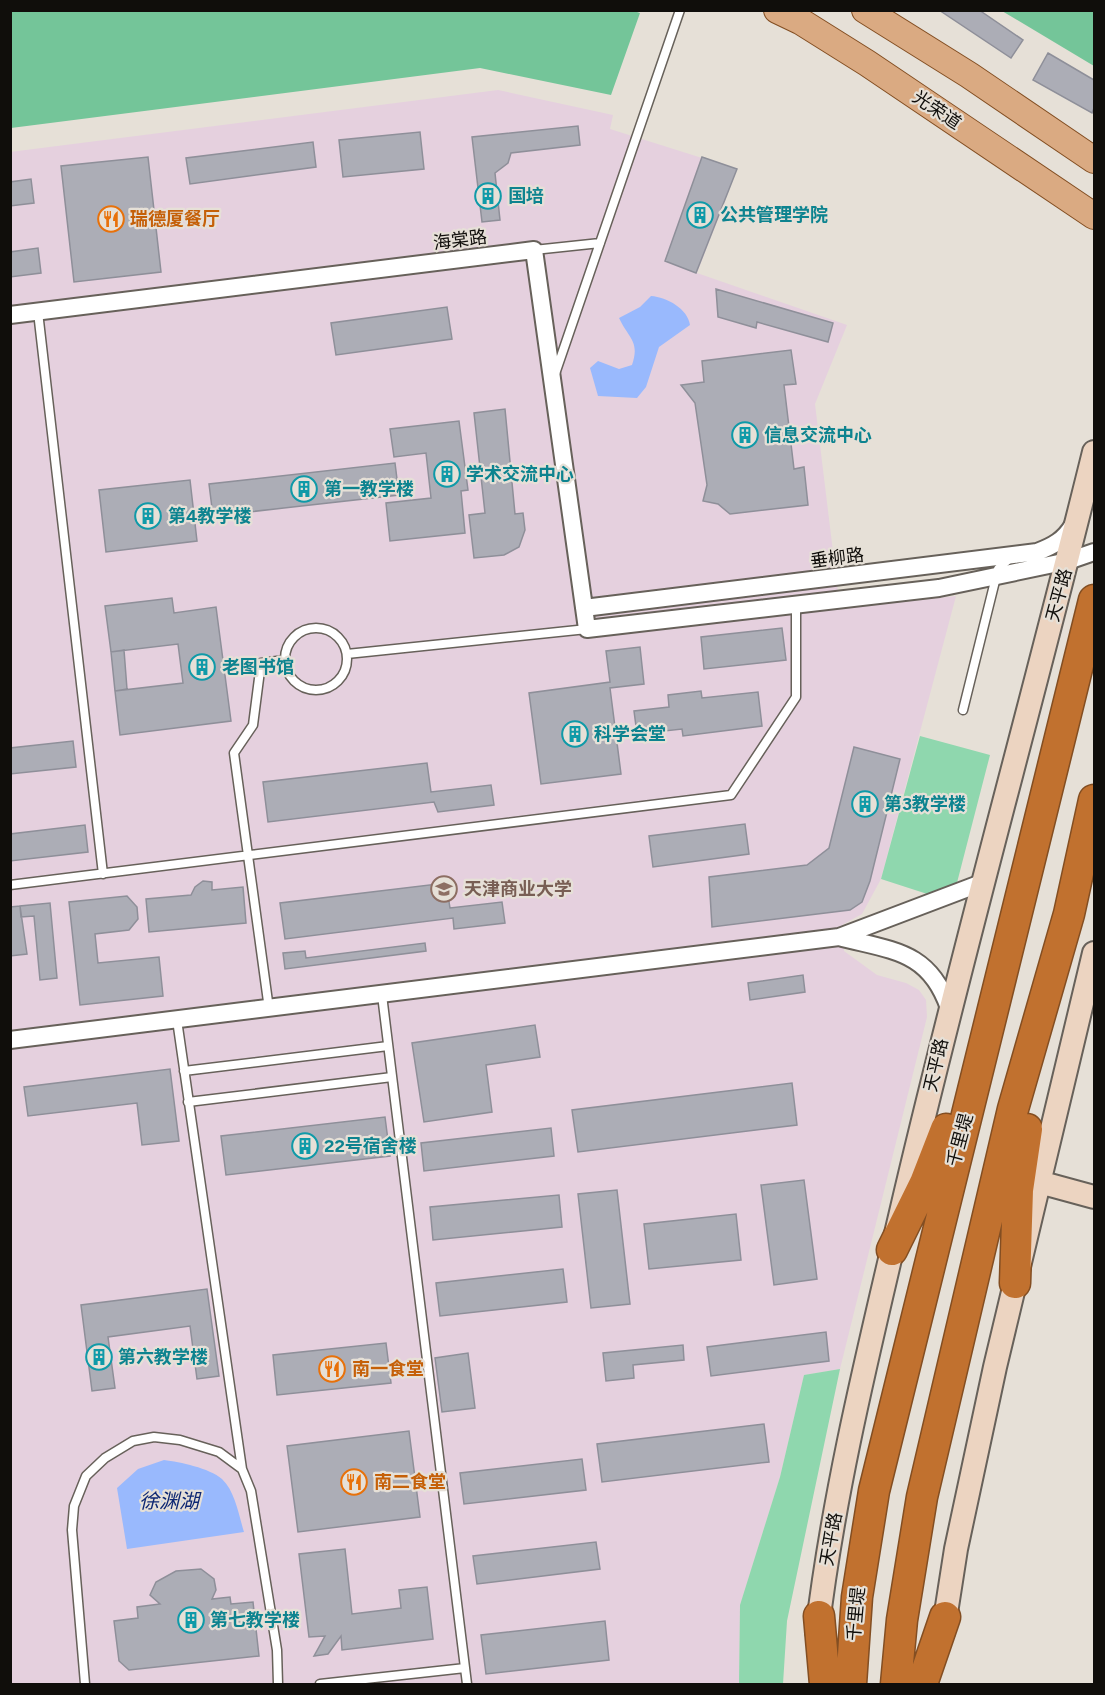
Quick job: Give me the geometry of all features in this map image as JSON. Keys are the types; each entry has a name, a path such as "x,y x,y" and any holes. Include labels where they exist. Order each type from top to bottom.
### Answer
{"highway":[{"name":"千里堤","path":"851,1684 857,1597 874,1491 965,1096 1011,933 1095,600"},
{"path":"896,1684 902,1620 922,1497 1021,1110 1095,800"},
{"path":"892,1250 965,1096"},
{"path":"1015,1283 1021,1110"},
{"path":"819,1616 825,1684"},
{"path":"922,1684 945,1617"}],"main road":[{"name":"光荣道","path":"777,10 800,21 867,63 1095,216"},
{"path":"865,10 1095,160"}],"street":[{"name":"海棠路","path":"10,315 534,250"},
{"path":"534,250 587,629 939,588 1068,561 1095,552"},
{"name":"天平路","path":"811,1684 826,1563 847,1451 892,1250 949,1008 984,882 1095,452"},
{"name":"垂柳路","path":"584,608 1017,554 1052,547 1066,537 1078,516"},
{"path":"10,1040 840,937 984,882"},
{"path":"840,937 896,952 921,963 941,984 949,1008"},
{"path":"936,1684 956,1549 1015,1283 1095,953"},
{"path":"1039,1182 1095,1197"}],"lane":[{"path":"552,380 681,10"},
{"path":"534,250 600,243"},
{"path":"38,312 103,874"},
{"path":"963,710 996,576 1003,562 1017,554"},
{"path":"10,885 731,795 796,697 796,605"},
{"path":"318,628 337,636 347,654 344,673 337,681 319,690 300,685 287,670 285,660 291,640 298,633 318,628"},
{"path":"347,654 587,629"},
{"path":"269,1009 234,753 253,725 261,663 285,660"},
{"path":"382,995 467,1684"},
{"path":"177,1020 242,1469 253,1502 277,1650 278,1684"},
{"path":"184,1071 388,1046"},
{"path":"188,1101 392,1077"},
{"path":"86,1684 72,1530 74,1506 86,1476 105,1458 133,1441 154,1437 180,1440 219,1452 242,1469"},
{"path":"320,1684 465,1668"}],"shaded area":[{"name":"天津商业大学","path":"498,90 613,115 610,129 737,169 697,273 847,325 815,404 840,609 956,596 881,879 862,914 842,925 844,951 877,975 906,983 919,990 926,1000 927,1017 840,1369 804,1375 780,1477 740,1605 739,1684 11,1684 10,152"}],"green space":[{"path":"631,10 640,13 611,95 480,68 11,128 11,11"},
{"path":"1002,11 1094,11 1094,66"},
{"path":"920,736 990,755 952,902 881,879"},
{"path":"840,1369 787,1621 783,1684 739,1684 740,1605 780,1477 804,1375"}],"water":[{"path":"651,296 676,305 685,314 690,325 659,347 646,387 637,398 598,396 590,368 598,361 619,369 632,365 634,345 619,318 640,307"},
{"name":"徐渊湖","path":"164,1460 202,1469 222,1479 233,1497 244,1532 127,1549 117,1488 138,1469"}],"building":[{"path":"939,10 979,10 1023,40 1011,58"},
{"path":"1048,53 1094,80 1092,113 1033,80"},
{"name":"国培","path":"578,126 580,145 511,153 508,163 495,173 500,220 482,222 472,137"},
{"path":"420,132 424,169 343,177 339,140"},
{"path":"313,142 316,167 190,184 186,158"},
{"name":"瑞德厦餐厅","path":"148,157 161,272 74,282 61,166"},
{"name":"公共管理学院","path":"702,157 737,169 696,273 665,261"},
{"path":"31,179 34,203 10,206 10,182"},
{"path":"38,248 41,273 10,277 10,252"},
{"path":"716,289 833,323 828,342 757,322 756,328 718,317"},
{"path":"447,307 452,339 336,355 331,323"},
{"name":"信息交流中心","path":"791,350 796,384 784,385 794,469 804,467 808,505 730,514 718,504 703,501 707,485 695,403 681,385 704,382 702,361"},
{"path":"505,409 515,514 523,513 525,530 519,547 504,555 474,558 469,515 485,513 474,413"},
{"name":"学术交流中心","path":"459,421 468,490 461,491 465,533 390,541 386,503 431,498 426,453 394,457 390,429"},
{"name":"第一教学楼","path":"395,463 399,495 213,516 209,484"},
{"name":"第4教学楼","path":"190,480 197,541 106,552 99,490"},
{"name":"老图书馆","path":"172,598 174,613 216,607 231,721 120,735 115,691 183,683 178,644 111,652 105,606"},
{"path":"782,628 786,660 704,669 701,637"},
{"name":"科学会堂","path":"640,647 644,684 610,688 621,774 541,784 529,693 610,682 606,651"},
{"path":"124,650 127,689 115,691 111,652"},
{"path":"701,691 702,698 758,692 762,726 683,736 682,729 637,734 634,711 669,707 668,695"},
{"path":"73,741 76,767 10,774 10,748"},
{"name":"第3教学楼","path":"854,747 900,759 870,881 862,902 850,910 712,927 709,877 807,865 829,848"},
{"path":"427,763 431,792 491,785 494,805 438,812 434,802 268,822 263,782"},
{"path":"745,824 749,854 653,867 649,836"},
{"path":"85,825 88,852 10,861 10,834"},
{"path":"203,881 212,882 212,890 243,887 246,923 149,932 146,899 191,895 195,887"},
{"path":"446,883 450,908 502,902 505,923 454,929 453,918 285,939 280,903"},
{"path":"127,896 137,907 138,919 129,930 95,934 98,963 159,957 163,996 80,1005 69,902"},
{"path":"50,903 57,978 40,980 34,916 21,917 20,906"},
{"path":"20,906 27,954 10,956 10,907"},
{"path":"425,943 426,951 285,969 283,953 305,951 306,958"},
{"path":"803,975 805,992 750,1000 748,983"},
{"path":"535,1025 540,1057 486,1065 492,1112 424,1122 412,1043"},
{"path":"170,1069 179,1141 142,1145 137,1103 28,1116 24,1087"},
{"path":"792,1083 797,1125 578,1152 572,1110"},
{"name":"22号宿舍楼","path":"385,1117 390,1156 226,1175 221,1136"},
{"path":"551,1128 554,1156 424,1171 421,1143"},
{"path":"804,1180 817,1279 774,1285 761,1185"},
{"path":"617,1190 630,1304 591,1308 578,1194"},
{"path":"559,1195 562,1227 433,1240 430,1207"},
{"path":"736,1214 741,1260 649,1269 644,1224"},
{"path":"563,1269 567,1302 440,1316 436,1283"},
{"name":"第六教学楼","path":"207,1289 219,1376 197,1379 190,1326 108,1337 115,1388 92,1391 81,1305"},
{"path":"826,1332 829,1361 711,1376 707,1347"},
{"name":"南一食堂","path":"386,1343 391,1383 277,1395 273,1355"},
{"path":"683,1345 684,1360 633,1365 634,1378 606,1381 603,1353"},
{"path":"468,1353 475,1408 442,1412 435,1358"},
{"path":"764,1424 769,1462 602,1482 597,1444"},
{"name":"南二食堂","path":"409,1431 420,1517 298,1532 287,1446"},
{"path":"582,1459 586,1490 464,1504 460,1473"},
{"path":"596,1542 600,1569 477,1584 473,1556"},
{"path":"345,1549 352,1614 401,1608 399,1590 427,1587 433,1639 342,1650 341,1636 328,1654 314,1656 325,1636 309,1637 299,1554"},
{"name":"第七教学楼","path":"201,1569 214,1579 216,1590 212,1599 230,1597 231,1604 253,1602 259,1656 129,1670 119,1661 114,1621 138,1618 137,1607 160,1604 150,1595 156,1582 176,1571"},
{"path":"605,1621 609,1660 486,1674 481,1635"}],"place":[{"name":"国培","path":"488,196"},
{"name":"公共管理学院","path":"700,215"},
{"name":"瑞德厦餐厅","path":"111,219"},
{"name":"信息交流中心","path":"745,435"},
{"name":"学术交流中心","path":"447,474"},
{"name":"第一教学楼","path":"304,489"},
{"name":"第4教学楼","path":"148,516"},
{"name":"老图书馆","path":"202,667"},
{"name":"科学会堂","path":"575,734"},
{"name":"第3教学楼","path":"865,804"},
{"name":"天津商业大学","path":"444,889"},
{"name":"22号宿舍楼","path":"305,1146"},
{"name":"第六教学楼","path":"99,1357"},
{"name":"南一食堂","path":"332,1369"},
{"name":"南二食堂","path":"354,1482"},
{"name":"第七教学楼","path":"191,1620"}]}
